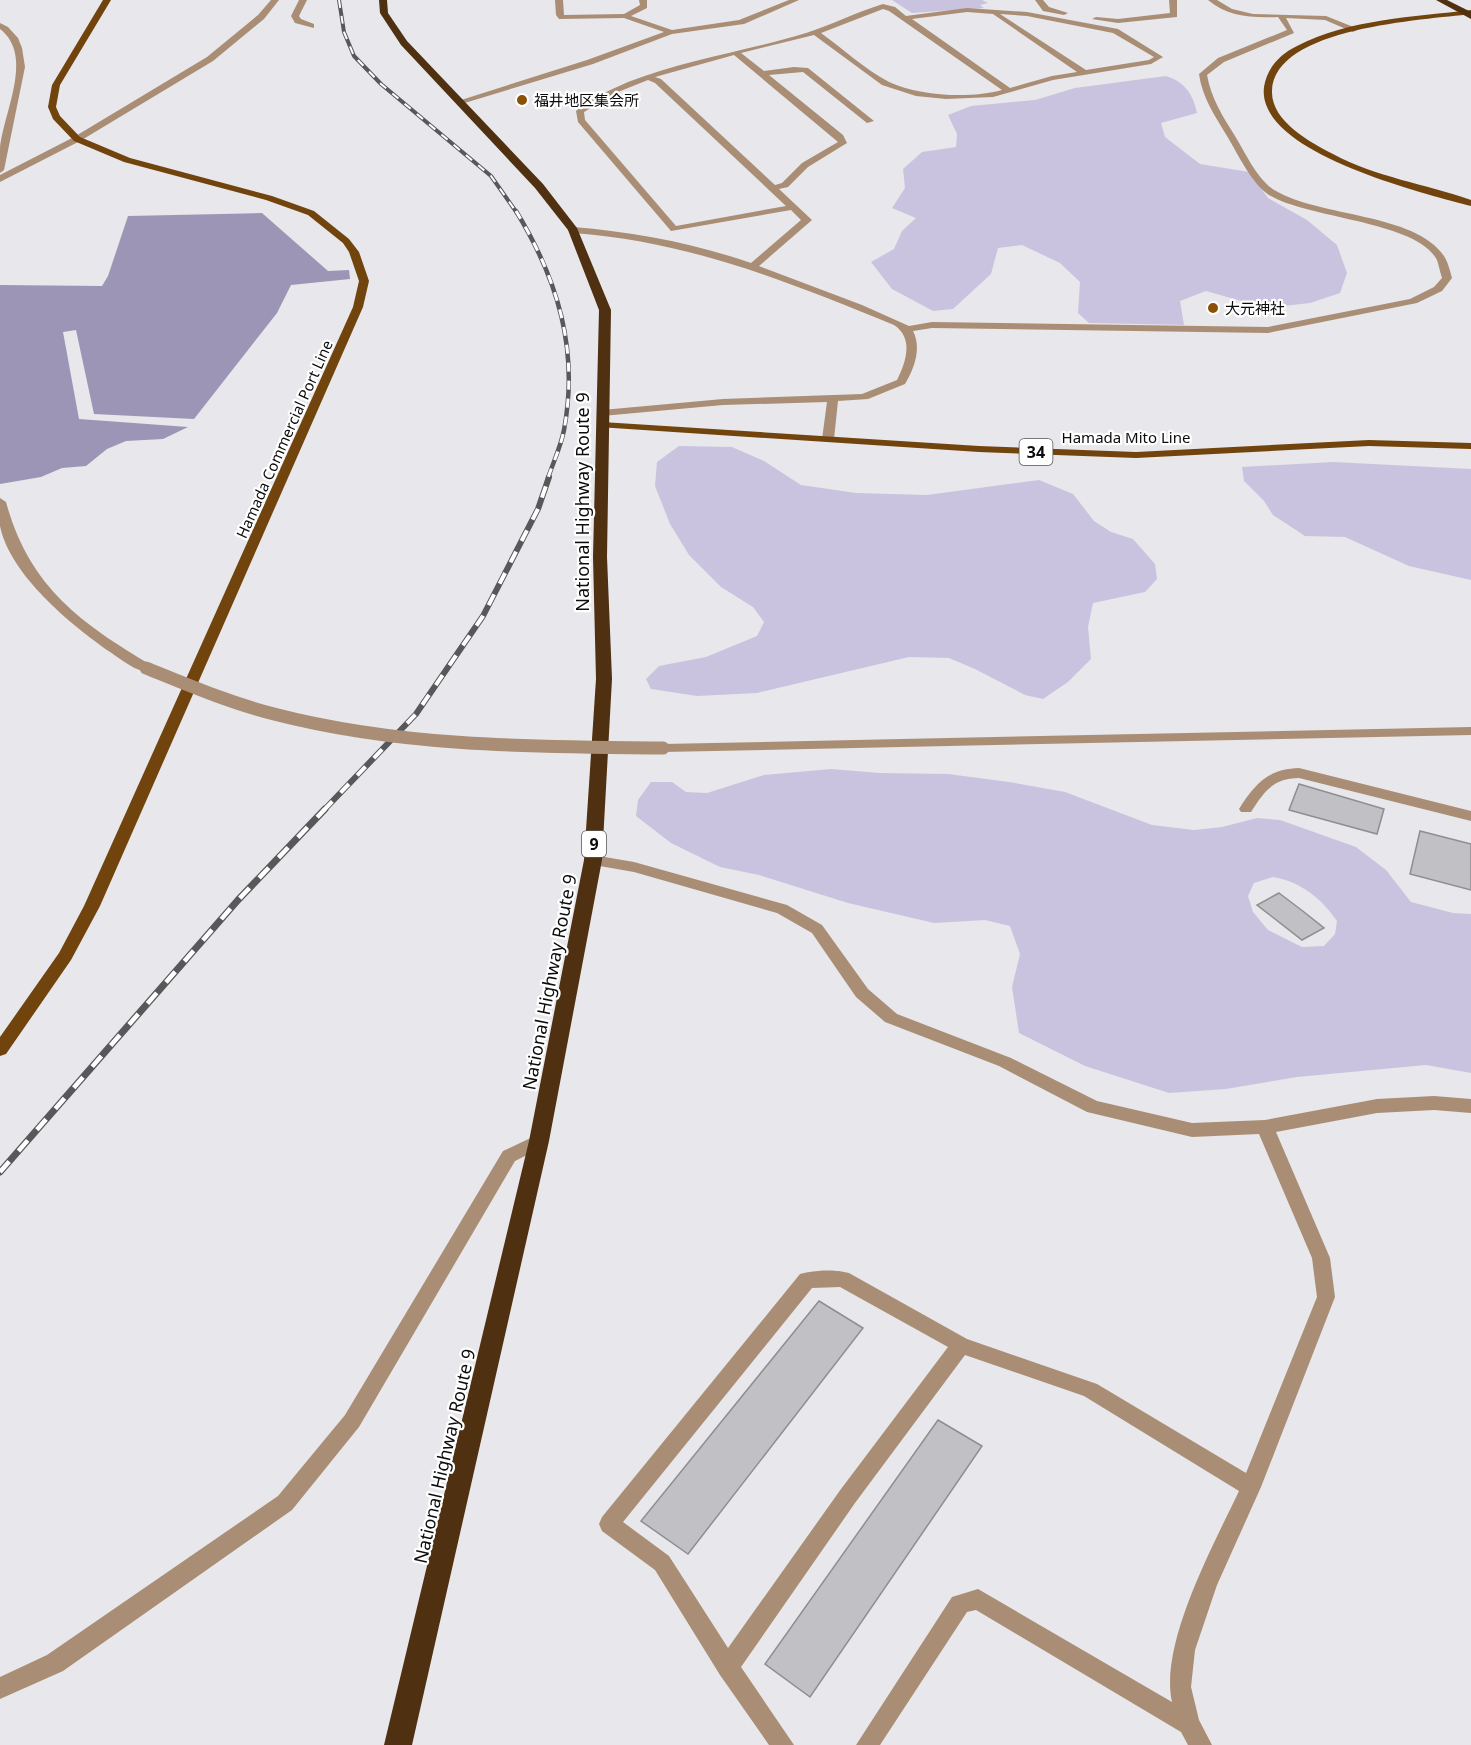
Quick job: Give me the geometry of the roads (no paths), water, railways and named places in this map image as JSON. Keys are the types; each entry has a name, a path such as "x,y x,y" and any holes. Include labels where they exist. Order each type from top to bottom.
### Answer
{"highway":[{"name":"National Highway Route 9","path":"382,0 384,13 404,43 539,186 573,230 605,310 600,557 604,679 593,860 539,1142 398,1745"},
{"path":"1440,0 1468,14"}],"main road":[{"name":"Hamada Commercial Port Line","path":"0,1050 65,956 92,906 298,445 358,307 364,281 354,252 346,241 311,213 269,198 127,160 77,139 56,117 52,98 56,85 107,0"},
{"path":"1468,14 1353,30 1322,38 1297,49 1282,59 1273,71 1267,86 1268,100 1277,116 1295,133 1339,160 1372,174 1471,202"},
{"path":"1372,174 1471,194"},
{"name":"Hamada Mito Line","path":"602,419 828,439 979,449 1136,455 1369,443 1471,446"}],"street":[{"path":"0,179 77,139 210,59 261,17 275,0"},
{"path":"303,0 295,16 298,21 311,26"},
{"path":"559,0 562,17 625,16 671,32"},
{"path":"625,16 644,6 643,0"},
{"path":"461,103 671,32 741,22 795,0"},
{"path":"1039,0 1046,9 1086,18 1118,21 1174,15 1173,0"},
{"path":"1212,0 1230,11 1253,16 1326,18 1353,30"},
{"path":"794,207 675,229 581,120 580,111 596,100 647,77 857,19 882,3 1009,91"},
{"path":"814,31 885,83 903,90 931,96 961,98 1009,91 1052,78 1151,62 1159,57 1115,32 1027,14 967,10 905,18"},
{"path":"997,12 996,15 1085,73"},
{"path":"907,329 932,325 1268,330 1413,301 1438,289 1447,278 1447,268 1442,258 1428,244 1392,228 1306,207 1272,192 1257,178 1207,94 1203,74 1221,60 1291,31 1280,15"},
{"path":"0,26 14,38 21,54 21,67 2,151 0,170"},
{"path":"736,53 840,137 843,144 805,165 784,185 774,188"},
{"path":"762,74 794,69 805,70 870,121"},
{"path":"647,77 658,81 807,220 754,265"},
{"path":"573,230 604,231 754,265 898,322 907,329 914,346 910,364 901,382 864,397 723,402 602,419"},
{"path":"828,439 833,398"},
{"path":"0,502 7,530 23,564 35,581 66,612 107,646 177,682 268,714 343,731 433,743 508,747 663,748 1471,731"},
{"path":"1246,809 1266,781 1285,772 1299,773 1471,816"},
{"path":"593,860 634,867 782,909 816,928 862,993 891,1018 1005,1062 1093,1107 1192,1130 1265,1127 1377,1106 1434,1102 1471,1106"},
{"path":"1201,1745 1189,1724 1180,1687 1184,1650 1207,1584 1251,1486 1326,1297 1321,1258 1265,1127"},
{"path":"0,1688 55,1664 285,1503 352,1421 509,1156 539,1142"},
{"path":"783,1745 728,1667 662,1563 609,1524 807,1280 842,1279 961,1345 1090,1390 1251,1486"},
{"path":"728,1667 848,1496 961,1345"},
{"path":"867,1745 960,1604 978,1599 1189,1724"}],"railway":[{"path":"339,0 344,32 354,56 381,84 491,176 517,213"},
{"path":"516,211 531,237 554,290 566,344 569,372 564,430 548,478"},
{"path":"324,810 416,714 483,616 538,509 549,477"},
{"path":"0,1172 238,900 325,809"}],"place":[{"name":"福井地区集会所","path":"522,100"},
{"name":"大元神社","path":"1213,308"}]}
